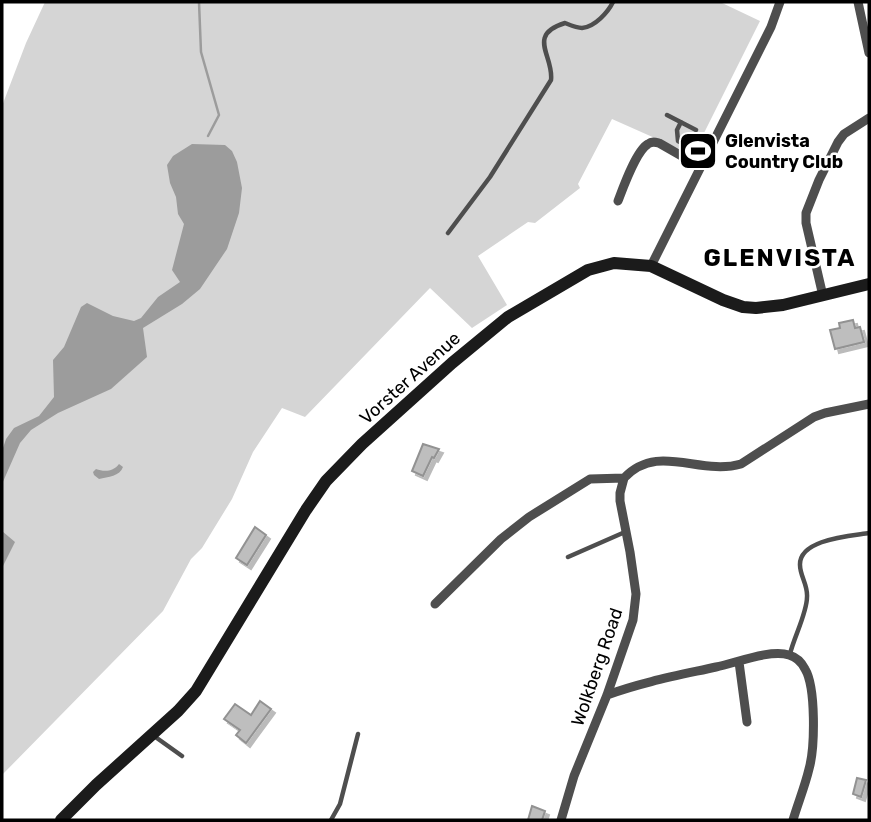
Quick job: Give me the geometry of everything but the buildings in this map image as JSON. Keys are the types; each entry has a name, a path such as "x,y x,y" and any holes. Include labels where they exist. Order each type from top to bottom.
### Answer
{"main road":[{"name":"Vorster Avenue","path":"61,820 196,691 314,498 357,448 508,317 588,270 614,263 651,266"},
{"path":"651,266 743,307 770,307 869,284"}],"street":[{"path":"651,266 771,27 780,2"},
{"path":"858,2 869,54"},
{"path":"823,296 806,223 807,207 838,142 844,134 869,118"},
{"path":"618,201 629,173 647,144 659,142 701,167"},
{"path":"435,604 501,539 529,517 590,479 624,478 631,471 652,461 730,467 741,464 814,417 869,404"},
{"name":"Wolkberg Road","path":"561,820 574,776 633,621 634,580 620,493 624,478"},
{"path":"607,695 767,654 790,655 799,661 806,669 810,682 813,726 811,760 793,820"},
{"path":"738,662 747,722"},
{"path":"612,682 630,687"}],"lane":[{"path":"448,233 490,177 551,80 552,74 543,44 545,36 551,29 565,23 583,28 591,25 607,12 613,2"},
{"path":"667,115 696,130"},
{"path":"681,122 677,130 678,142 705,156"},
{"path":"568,556 626,532"},
{"path":"790,655 807,600 801,557 805,551 825,541 869,533"},
{"path":"331,820 340,804 358,734"},
{"path":"152,735 181,756"}],"shaded area":[{"name":"Glenvista Country Club","path":"45,2 720,2 760,21 693,155 612,119 578,184 580,188 535,223 528,222 478,256 507,305 472,328 430,288 305,417 282,408 253,452 232,499 202,548 191,559 163,611 2,775 2,106"},
{"path":"192,144 225,145 232,151 237,162 242,188 239,213 227,249 200,289 182,304 143,328 147,357 111,389 58,413 31,430 20,443 2,484 2,451 6,439 14,428 39,416 54,397 53,360 64,347 81,307 87,303 113,316 134,321 141,318 158,297 180,282 172,270 184,224 178,214 167,165 173,156"},
{"path":"119,464 123,467 121,470 110,477 99,479 94,475 96,469 108,471"},
{"path":"2,531 15,542 2,568"}],"waterway":[{"path":"199,2 201,52 219,115 208,136"}],"place":[{"name":"Glenvista Country Club","path":"698,151"}],"district":[{"name":"GLENVISTA","path":"780,258"}]}
